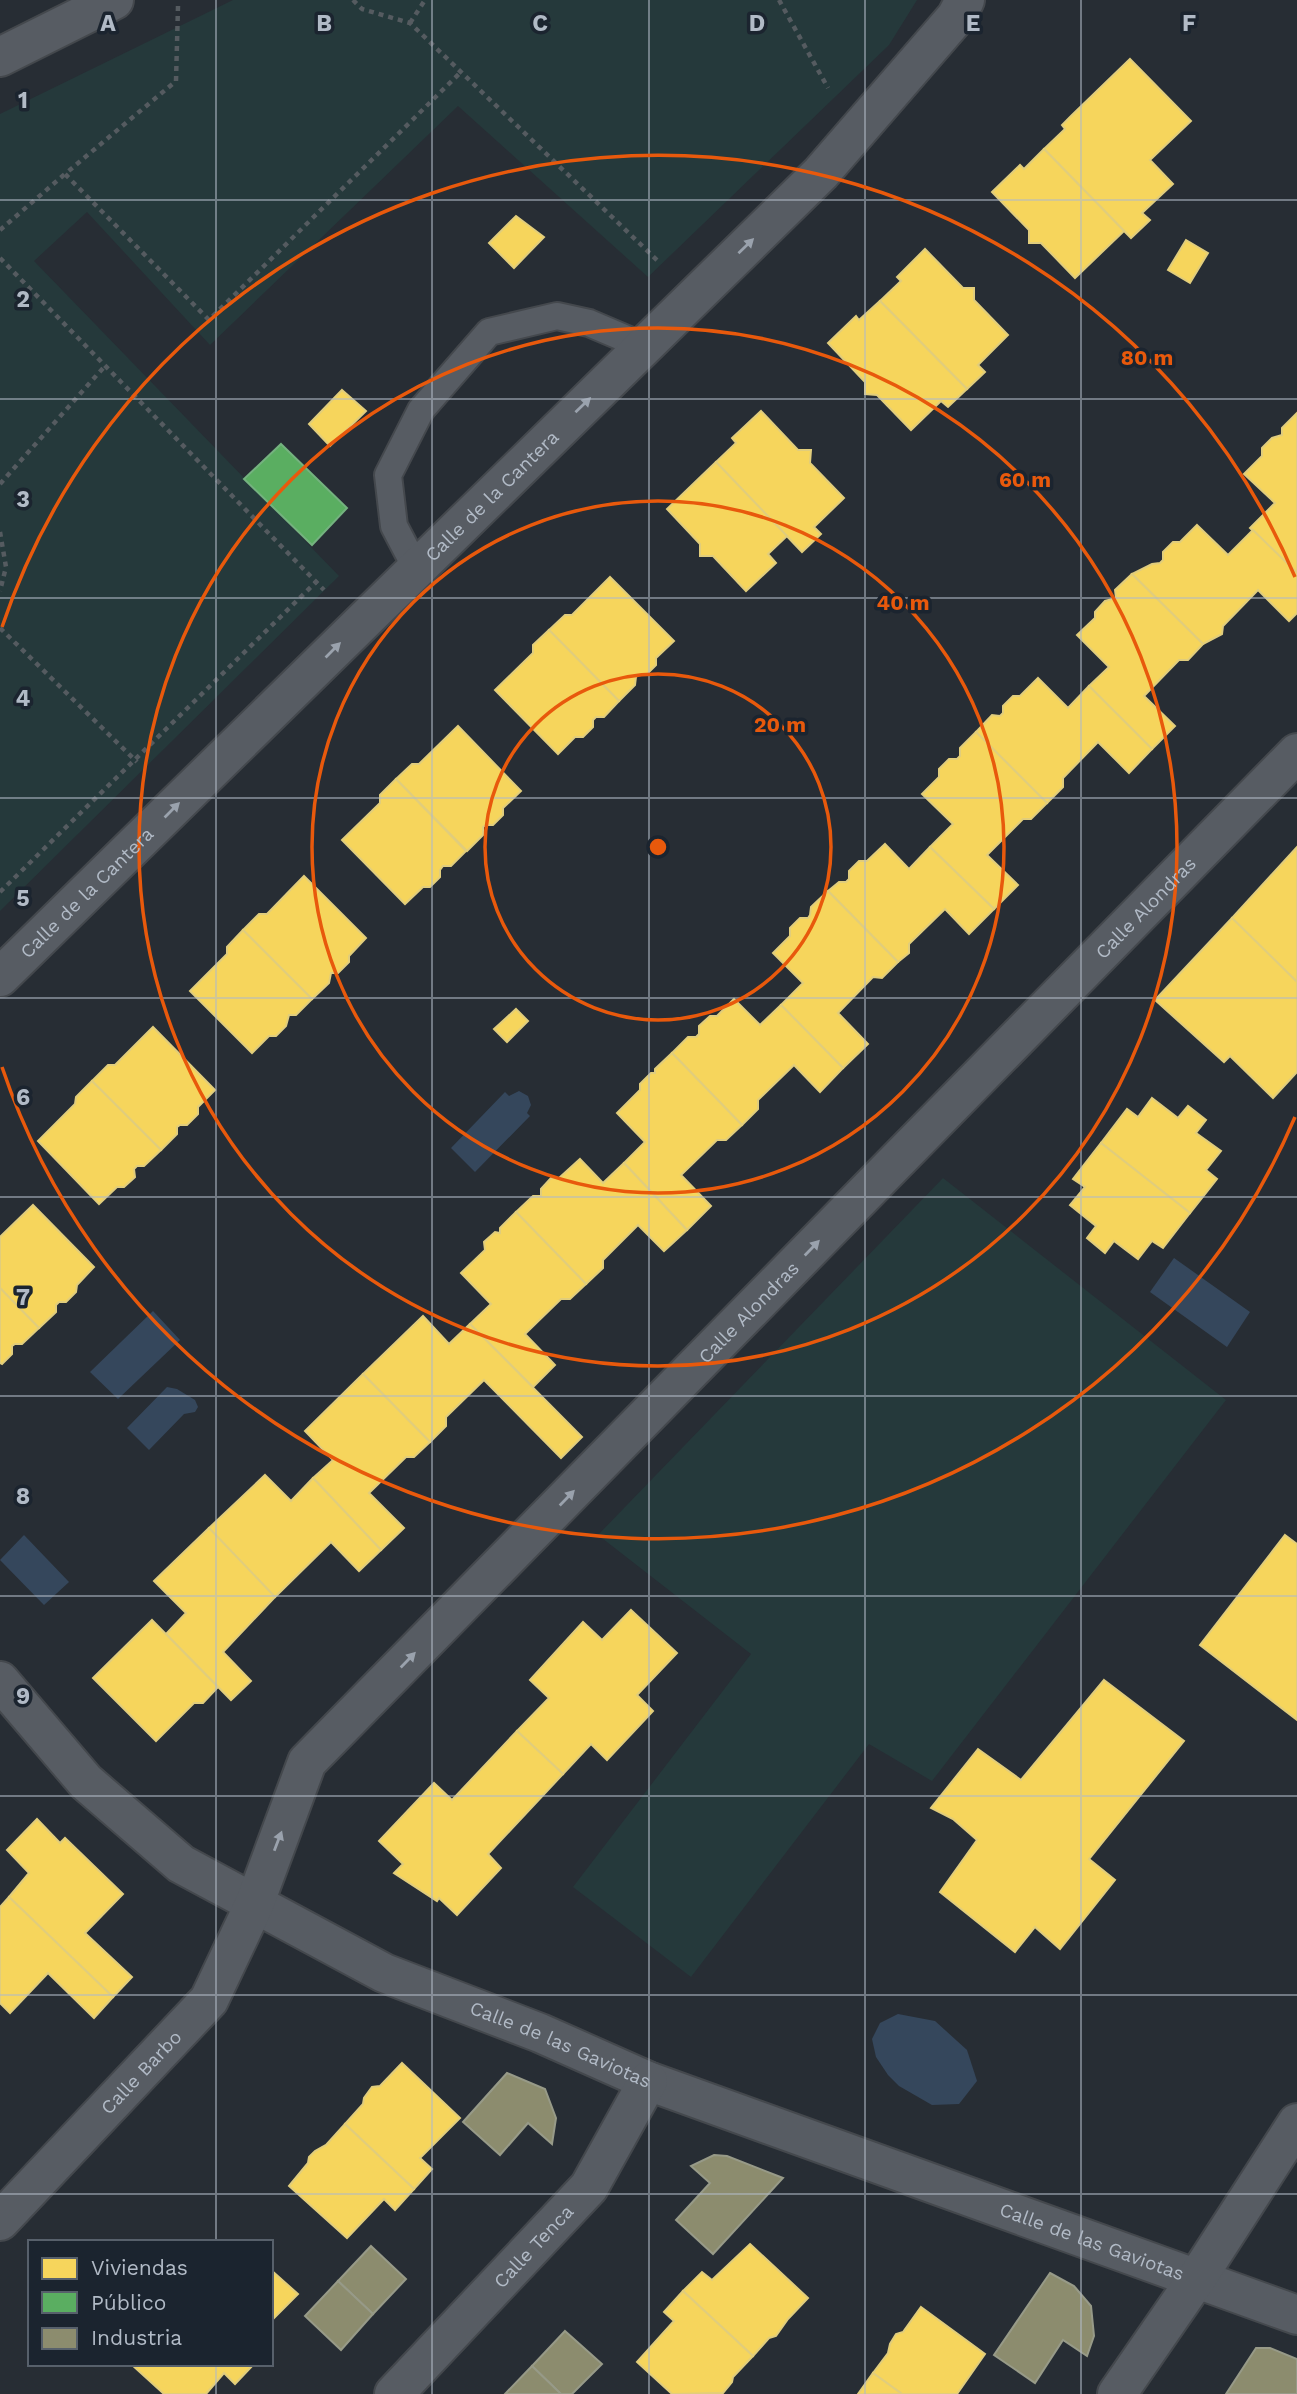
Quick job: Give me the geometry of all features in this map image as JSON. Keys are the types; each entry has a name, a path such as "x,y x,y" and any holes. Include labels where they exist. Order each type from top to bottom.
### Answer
{"street":[{"name":"Calle de la Cantera","path":"0,977 821,173 957,17 965,0"},
{"path":"0,57 108,2"},
{"name":"Calle Alondras","path":"254,1905 307,1762 1297,753"},
{"name":"Calle de las Gaviotas","path":"0,1681 86,1782 181,1864 384,1973 540,2034 648,2081 1297,2315"},
{"name":"Calle Barbo","path":"0,2221 209,2000 254,1905"},
{"name":"Calle Tenca","path":"394,2394 590,2187 648,2081"},
{"name":"Calle de las Gaviotas","path":"1197,2278 1297,2123"},
{"path":"1117,2394 1197,2278"}],"lane":[{"path":"416,568 394,526 388,475 421,410 489,332 557,316 589,323 643,346"}],"path":[{"path":"353,0 362,9 410,23 666,269"},
{"path":"410,23 425,0"},
{"path":"779,0 829,91 838,82"},
{"path":"0,230 176,81 178,6"},
{"path":"65,174 209,320 461,72"},
{"path":"657,260 666,251"},
{"path":"0,258 330,597"},
{"path":"0,484 104,367"},
{"path":"0,532 6,567 0,591"},
{"path":"0,892 316,582"},
{"path":"0,628 146,770"}],"green space":[{"path":"233,0 917,0 889,45 648,277 458,106 210,345 87,212 34,261 339,576 0,911 0,114"},
{"path":"943,1178 1226,1400 932,1781 869,1744 691,1977 573,1887 751,1654 598,1535"}],"water":[{"path":"519,1091 528,1096 531,1105 527,1113 530,1116 475,1172 451,1148 505,1092 509,1096"},
{"path":"1174,1258 1250,1312 1227,1347 1150,1292"},
{"path":"153,1311 180,1340 118,1399 90,1372"},
{"path":"167,1387 177,1389 195,1400 198,1407 195,1412 184,1414 149,1450 127,1428"},
{"path":"24,1535 69,1582 44,1605 0,1560"},
{"path":"898,2014 935,2021 967,2050 977,2081 959,2104 932,2105 899,2086 888,2075 876,2057 872,2039 880,2023"}],"building: Viviendas":[{"path":"1130,59 1191,121 1150,160 1173,184 1142,213 1150,220 1131,238 1044,149 1065,129 1062,125"},
{"path":"1044,149 1124,231 1075,278 1041,243 1029,243 1029,230 992,192 1020,165 1024,169"},
{"path":"516,216 544,237 514,268 489,243"},
{"path":"1186,240 1208,253 1190,283 1168,270"},
{"path":"925,249 963,288 974,288 974,300 1008,335 978,365 985,372 967,389 880,301 901,281 897,277"},
{"path":"880,301 967,389 948,407 941,401 911,430 877,395 865,394 865,382 828,343 856,316 859,320"},
{"path":"342,390 366,411 330,446 309,424"},
{"path":"761,411 798,450 811,450 810,463 844,498 814,527 821,534 802,552 716,462 736,443 732,438"},
{"path":"1297,413 1297,573 1250,528 1275,503 1244,474 1262,456 1262,448 1272,438 1282,435 1282,428"},
{"path":"716,462 787,536 768,554 776,563 746,591 713,556 700,556 700,544 667,509"},
{"path":"1197,525 1228,555 1253,530 1297,573 1297,613 1289,621 1258,590 1223,626 1222,634 1203,644 1132,574 1160,563 1163,560 1163,552 1173,542 1180,542"},
{"path":"1132,574 1203,644 1188,660 1179,660 1144,696 1175,726 1152,749 1089,686 1109,667 1077,635 1095,618 1095,612 1105,601 1116,598 1115,590"},
{"path":"610,577 674,641 656,658 656,665 646,675 636,677 635,685 619,701 549,630 565,615 572,615"},
{"path":"549,630 619,701 604,717 596,717 593,720 593,727 583,737 575,737 558,754 495,690 533,653 533,645"},
{"path":"1038,678 1068,708 1089,686 1152,749 1129,773 1098,742 1063,778 1063,787 1047,803 976,732 992,715 1000,716 1003,706 1013,696 1020,696"},
{"path":"458,726 521,791 503,808 503,815 493,825 483,827 483,835 467,851 396,779 412,764 419,764"},
{"path":"976,732 1047,803 1031,819 1023,819 987,855 1018,885 994,909 930,847 953,824 922,794 939,777 939,769 949,759 957,759 960,756 960,748"},
{"path":"396,779 466,851 451,866 443,866 440,877 430,887 423,887 405,904 342,840 380,803 380,795"},
{"path":"885,844 909,869 930,847 994,909 969,934 945,909 909,944 909,953 898,962 828,891 839,882 846,882 849,879 849,871 859,861 867,861"},
{"path":"1297,847 1297,982 1232,918"},
{"path":"304,876 366,938 349,956 349,962 338,973 331,973 329,983 312,999 243,930 259,914 267,914"},
{"path":"828,891 898,962 882,978 873,977 838,1013 868,1044 843,1068 781,1005 803,983 773,953 790,936 790,928 800,918 808,918 811,907"},
{"path":"1232,918 1297,982 1297,1072 1273,1098 1230,1056 1224,1062 1155,1000"},
{"path":"243,930 312,999 296,1015 289,1015 286,1026 276,1036 269,1036 252,1053 190,991 227,954 227,947"},
{"path":"734,999 760,1025 781,1005 843,1068 820,1092 794,1065 758,1100 758,1109 742,1125 672,1053 688,1037 696,1037 699,1034 699,1026 710,1016 717,1016"},
{"path":"516,1009 528,1021 507,1042 494,1029"},
{"path":"153,1027 215,1090 198,1107 198,1114 187,1125 177,1127 177,1134 161,1150 92,1081 108,1065 115,1065"},
{"path":"672,1053 742,1125 726,1140 717,1140 681,1175 711,1206 687,1230 624,1163 645,1142 617,1113 640,1090 640,1084 651,1073 655,1073 655,1069"},
{"path":"92,1081 161,1150 144,1166 137,1166 134,1169 135,1177 124,1187 117,1187 99,1204 38,1141 75,1104 76,1097"},
{"path":"1152,1098 1178,1118 1188,1106 1206,1120 1196,1133 1221,1151 1206,1170 1217,1179 1190,1213 1101,1143 1127,1109 1138,1117"},
{"path":"1101,1143 1190,1213 1163,1248 1152,1241 1138,1259 1114,1241 1105,1253 1087,1238 1096,1226 1070,1205 1085,1187 1073,1179"},
{"path":"580,1159 603,1183 624,1163 687,1230 664,1251 638,1225 603,1260 603,1268 586,1284 516,1212 533,1196 541,1196 541,1189 551,1178 559,1178"},
{"path":"33,1205 94,1267 77,1285 76,1292 66,1302 59,1302 56,1312 39,1328 0,1288 0,1237"},
{"path":"516,1212 586,1284 570,1299 561,1299 525,1334 555,1365 533,1387 470,1324 491,1304 461,1273 485,1250 484,1242 495,1232 500,1233 500,1228"},
{"path":"0,1288 39,1328 22,1344 12,1346 12,1354 2,1364 0,1363"},
{"path":"423,1316 449,1344 470,1324 582,1437 561,1458 484,1380 446,1417 446,1426 430,1442 363,1374"},
{"path":"363,1374 430,1442 414,1457 406,1457 369,1493 404,1528 381,1550 313,1478 333,1460 305,1431"},
{"path":"265,1475 291,1501 313,1478 381,1550 359,1571 331,1542 275,1597 209,1528"},
{"path":"209,1528 275,1597 223,1652 251,1681 231,1700 166,1634 186,1613 154,1581"},
{"path":"1285,1535 1297,1544 1297,1720 1200,1645"},
{"path":"631,1610 677,1653 637,1695 653,1711 607,1760 591,1744 563,1774 517,1731 549,1698 530,1680 583,1622 602,1640"},
{"path":"152,1620 218,1687 203,1703 194,1703 156,1741 93,1678"},
{"path":"1104,1680 1184,1741 1089,1859 1115,1880 1060,1949 1035,1927 1015,1952 940,1892 977,1840 953,1819 931,1808 978,1749 1021,1780"},
{"path":"517,1731 563,1774 488,1854 501,1868 457,1915 439,1898 437,1901 394,1873 403,1864 379,1841 434,1783 452,1800"},
{"path":"37,1819 60,1843 65,1838 123,1894 85,1933 132,1977 113,1997 9,1897 29,1873 7,1850"},
{"path":"9,1897 113,1997 94,2018 48,1973 10,2013 0,2003 0,1907"},
{"path":"402,2063 460,2118 420,2158 432,2169 414,2189 345,2124 363,2104 372,2087 380,2086"},
{"path":"345,2124 414,2189 395,2210 384,2199 347,2238 289,2186 308,2163 309,2157 326,2145"},
{"path":"750,2244 808,2298 776,2336 769,2338 753,2356 683,2291 702,2272 712,2280"},
{"path":"273,2272 298,2294 273,2319"},
{"path":"683,2291 753,2356 733,2377 723,2393 672,2394 637,2362 674,2321 664,2312"},
{"path":"921,2307 985,2354 957,2394 902,2394 873,2373 888,2353 896,2334 903,2332"},
{"path":"133,2366 252,2366 235,2384 224,2373 206,2394 164,2394"},
{"path":"873,2373 902,2394 858,2394"}],"building: Público":[{"path":"281,444 347,508 312,545 244,479"}],"building: Industria":[{"path":"507,2073 545,2089 556,2118 552,2144 528,2123 500,2155 463,2122"},
{"path":"714,2155 727,2156 783,2178 713,2254 676,2220 710,2183 691,2166"},
{"path":"371,2246 406,2279 373,2314 338,2281"},
{"path":"1050,2273 1074,2286 1091,2306 1094,2336 1087,2356 1063,2340 1035,2383 994,2355"},
{"path":"338,2281 373,2314 341,2350 305,2316"},
{"path":"565,2331 602,2364 572,2394 561,2394 532,2366"},
{"path":"1256,2348 1270,2348 1297,2359 1297,2394 1226,2394"},
{"path":"532,2366 561,2394 505,2394"}]}
